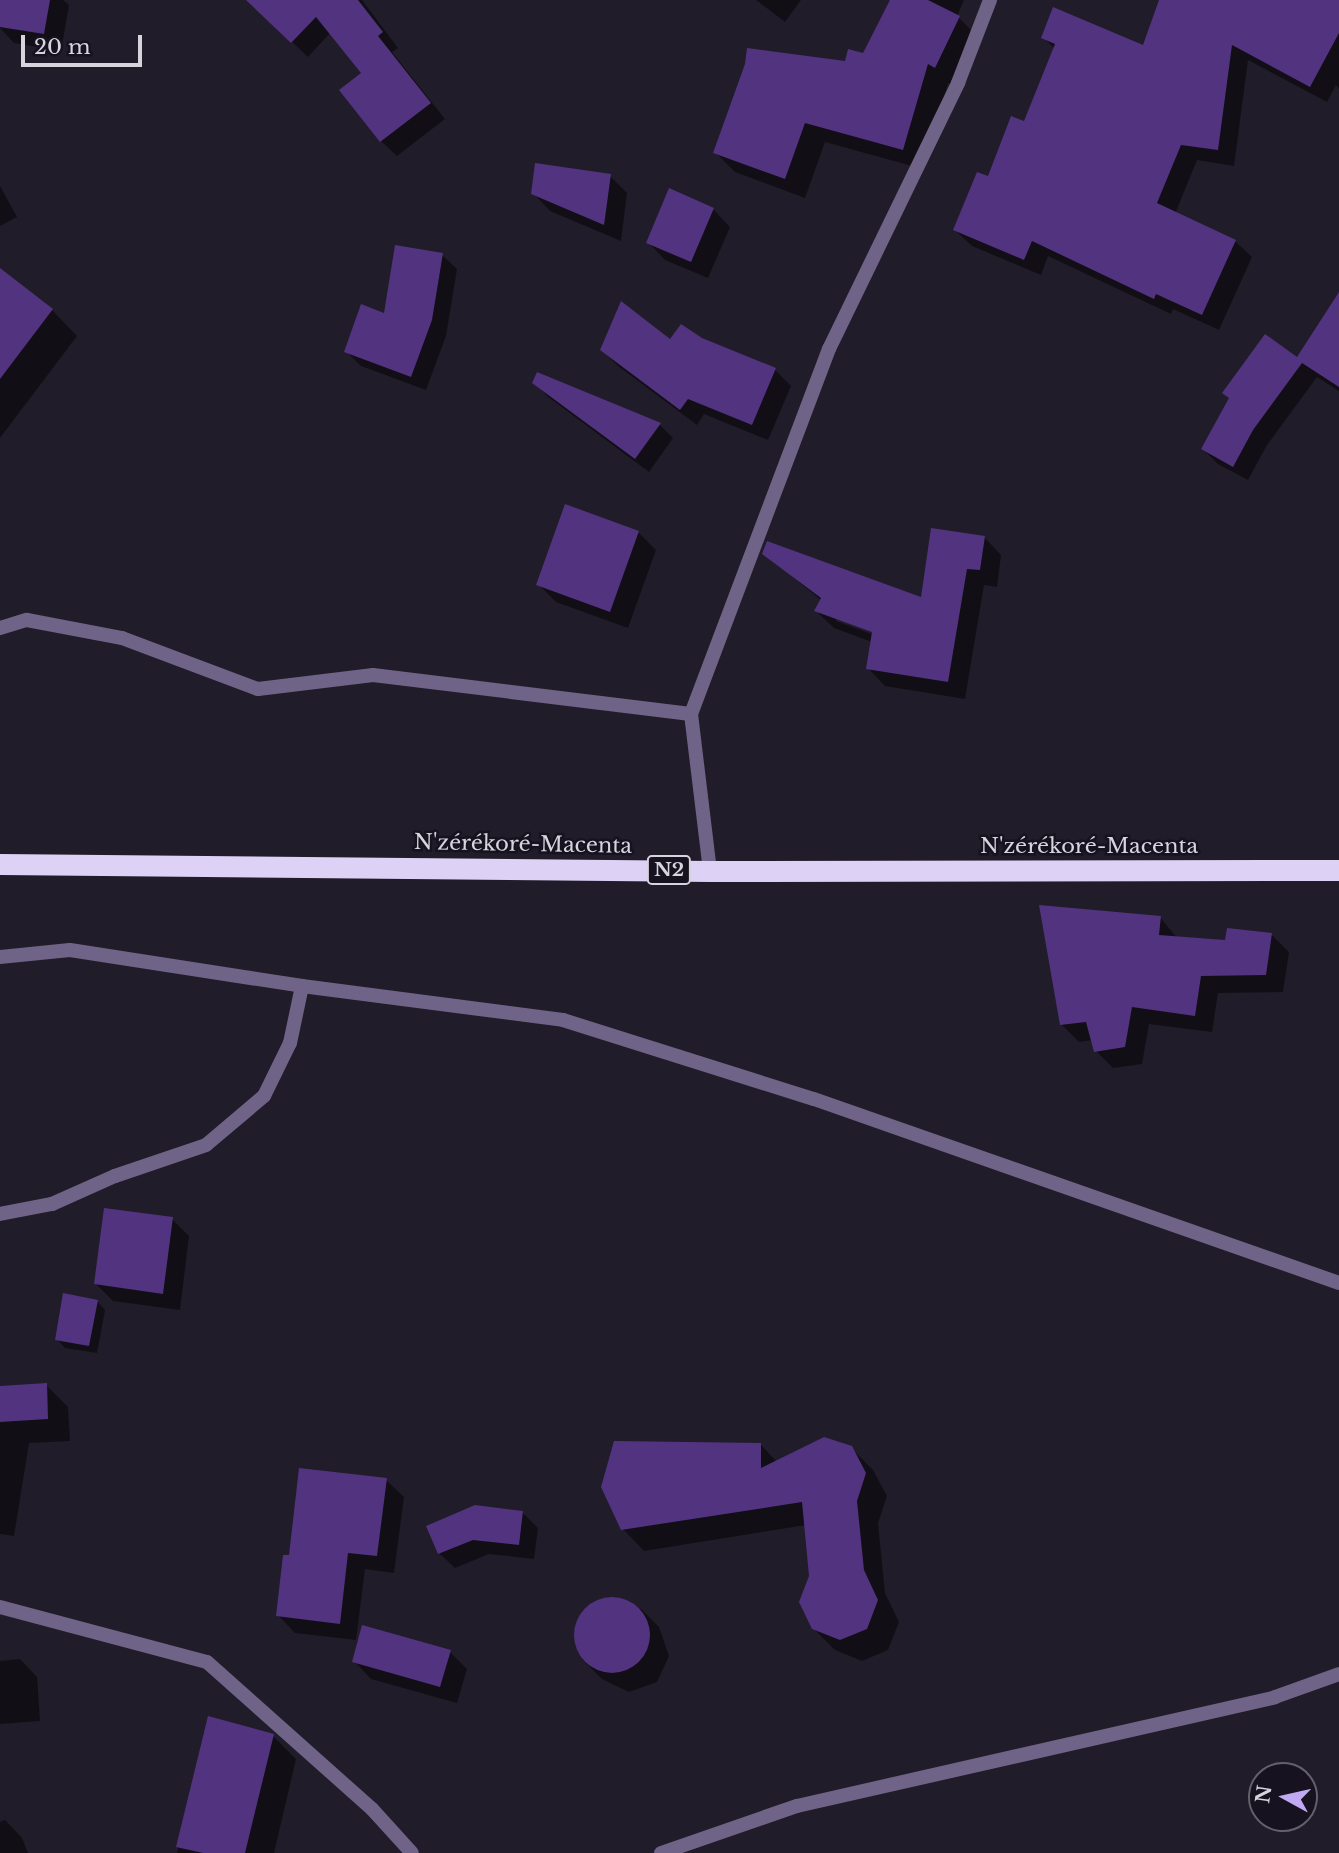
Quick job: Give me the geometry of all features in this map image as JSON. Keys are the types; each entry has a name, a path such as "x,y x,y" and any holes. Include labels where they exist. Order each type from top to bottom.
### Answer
{"highway":[{"name":"N'zérékoré-Macenta","path":"0,864 710,870 1339,870"}],"street":[{"path":"710,870 691,714 829,349 958,83 990,0"},
{"path":"0,628 27,620 122,638 258,688 373,675 691,714"},
{"path":"0,957 70,950 302,986 563,1020 814,1099 1339,1283"},
{"path":"0,1214 52,1203 115,1176 206,1145 264,1096 290,1043 302,986"},
{"path":"0,1607 207,1662 372,1809 412,1853"},
{"path":"661,1853 797,1807 1275,1697 1339,1674"}],"building":[{"path":"0,0 50,0 44,34 0,27"},
{"path":"246,0 358,0 383,32 378,36 431,103 380,142 339,90 361,73 316,17 291,43"},
{"path":"890,0 928,0 960,16 935,68 928,64 903,150 805,123 785,179 713,153 745,64 747,48 845,61 848,49 863,53"},
{"path":"1159,0 1339,0 1339,33 1310,87 1232,45 1218,150 1181,145 1157,203 1236,240 1202,315 1156,294 1154,299 1032,241 1024,260 953,230 977,172 988,176 1011,116 1024,121 1055,44 1041,38 1053,7 1143,45"},
{"path":"535,163 611,174 604,225 531,194"},
{"path":"669,188 714,208 691,262 646,243"},
{"path":"395,245 443,253 432,320 411,377 344,352 361,304 384,313"},
{"path":"0,268 53,309 0,379"},
{"path":"1339,292 1339,387 1302,363 1253,430 1233,467 1201,449 1229,398 1222,393 1265,334 1297,357"},
{"path":"621,301 670,339 681,324 702,338 776,368 752,425 688,399 680,410 600,350"},
{"path":"537,372 661,423 635,459 532,383"},
{"path":"565,504 639,531 610,612 536,585"},
{"path":"931,528 985,536 980,570 967,569 948,682 866,669 872,632 814,611 821,598 762,554 767,541 921,597"},
{"path":"1039,905 1161,916 1159,935 1225,940 1227,928 1272,933 1266,975 1201,976 1195,1016 1132,1007 1125,1047 1094,1052 1086,1022 1060,1025"},
{"path":"104,1208 173,1217 163,1294 94,1284"},
{"path":"63,1293 98,1300 89,1346 55,1340"},
{"path":"47,1383 48,1419 0,1422 0,1386"},
{"path":"824,1437 852,1446 866,1473 857,1501 864,1570 878,1600 867,1629 840,1640 812,1629 799,1602 809,1576 802,1502 621,1530 601,1487 614,1441 761,1443 761,1468"},
{"path":"299,1468 387,1478 377,1556 348,1553 340,1624 276,1616 283,1555 289,1555"},
{"path":"475,1505 523,1511 519,1545 473,1540 438,1554 426,1526"},
{"path":"612,1597 627,1600 639,1608 647,1620 650,1635 647,1650 639,1662 627,1670 612,1673 597,1670 585,1662 577,1650 574,1635 577,1620 585,1608 597,1600"},
{"path":"362,1625 451,1650 440,1687 352,1662"},
{"path":"208,1716 274,1734 245,1853 203,1853 176,1847"}]}
